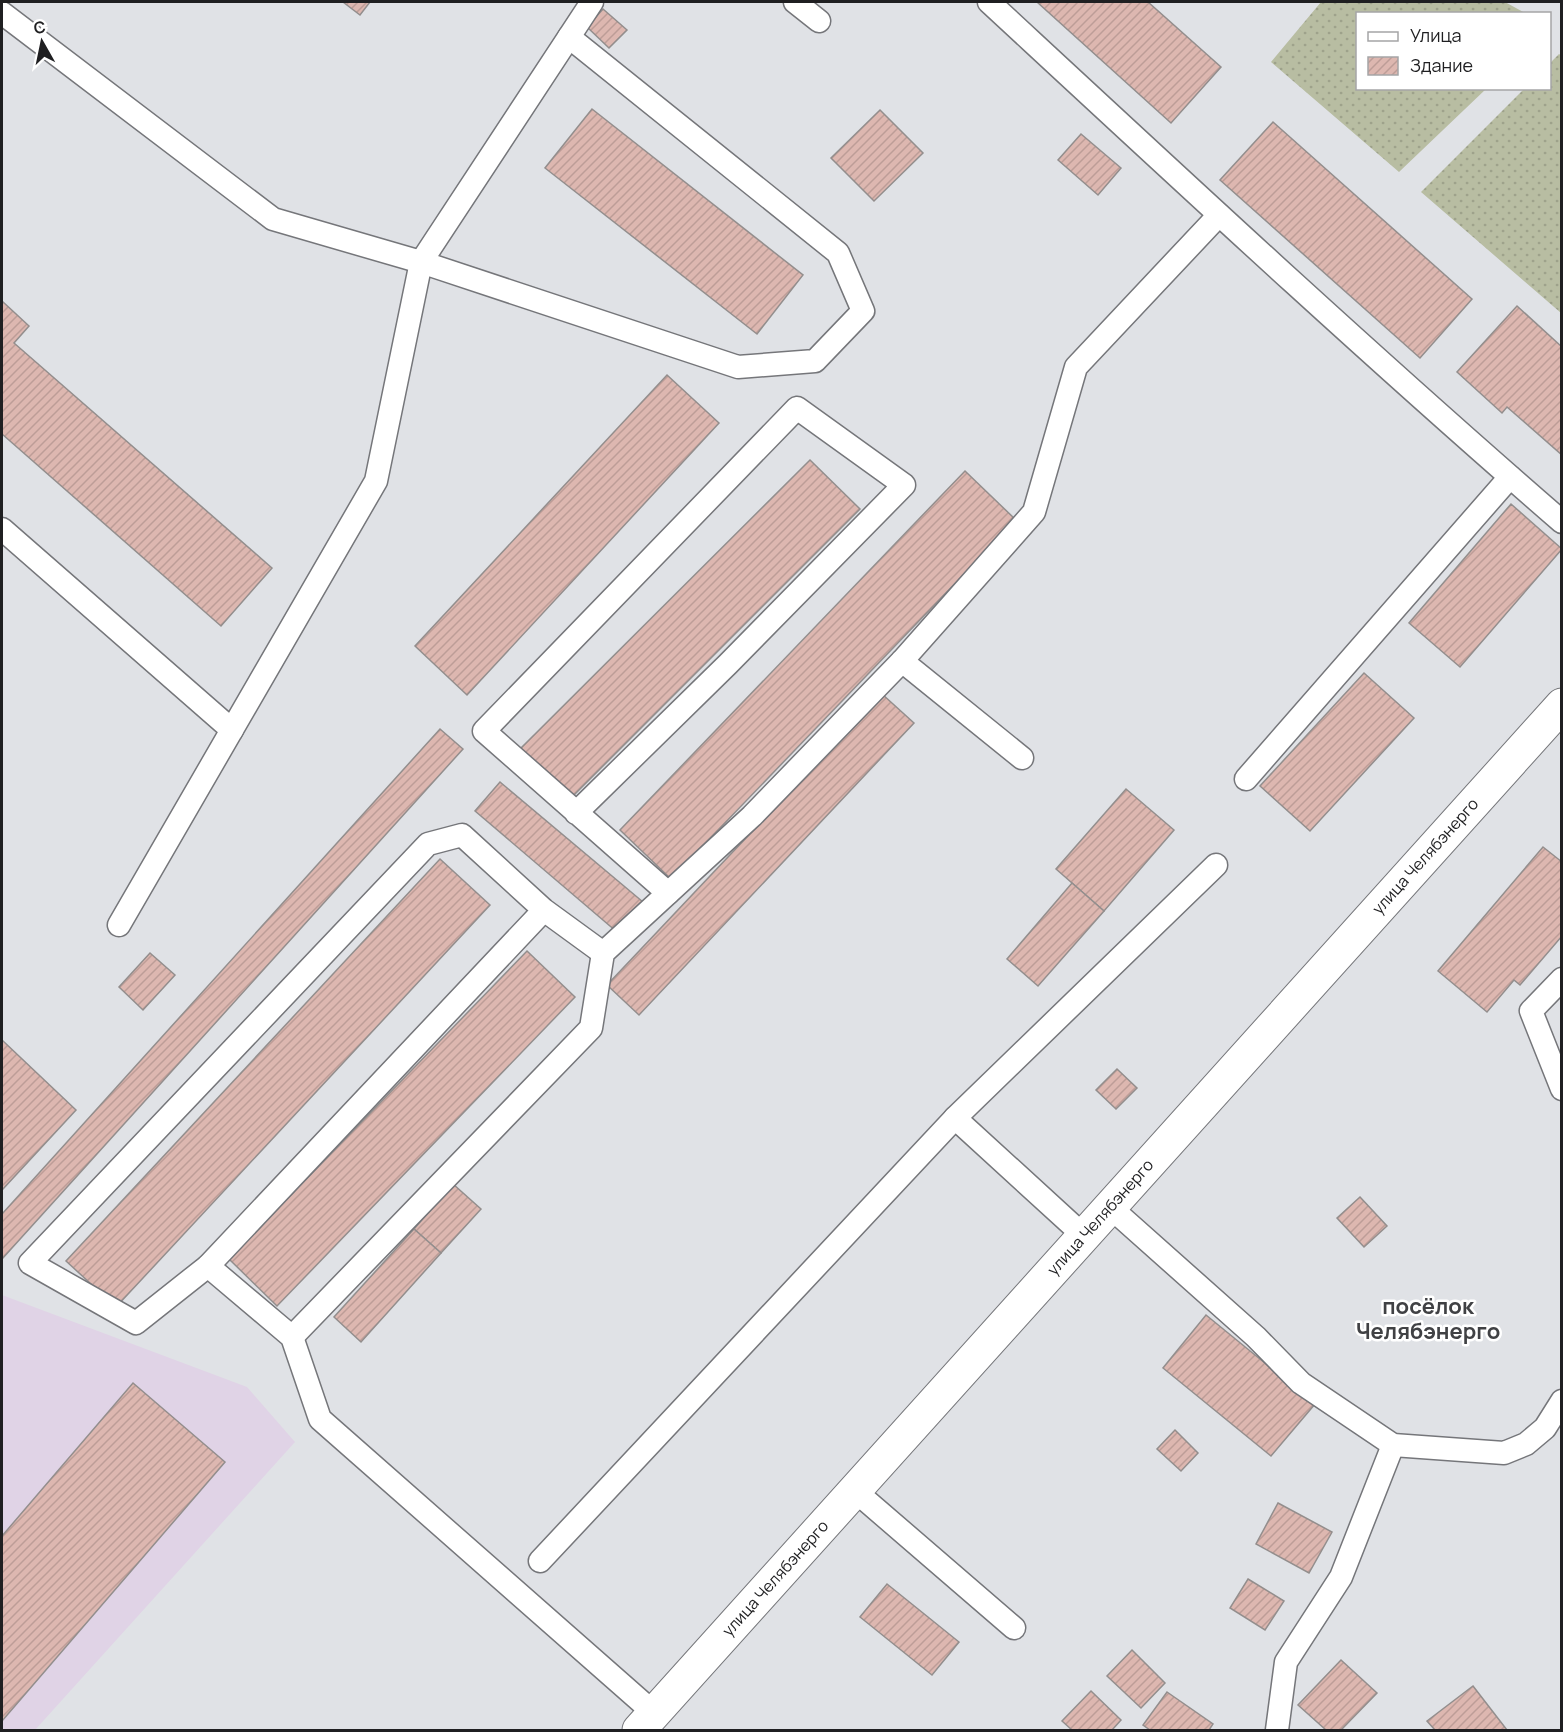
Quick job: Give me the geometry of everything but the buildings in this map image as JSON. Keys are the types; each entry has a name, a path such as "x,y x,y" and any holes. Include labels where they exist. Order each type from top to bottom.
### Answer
{"street":[{"name":"улица Челябэнерго","path":"647,1722 1562,705"}],"lane":[{"path":"119,925 376,481 422,262 592,2"},
{"path":"795,2 819,21"},
{"path":"989,2 1219,215 1562,522"},
{"path":"2,13 273,219 422,262 738,367 815,361 864,311 838,253 569,37"},
{"path":"292,1337 591,1028 603,953 752,816 902,661 1034,512 1076,367 1219,215"},
{"path":"576,813 728,664 904,485 797,408 484,731 576,813 668,892"},
{"path":"1246,779 1510,477"},
{"path":"2,529 232,730"},
{"path":"902,661 1022,758"},
{"path":"544,910 208,1266 136,1323 30,1263 428,844 462,835 544,910 603,953"},
{"path":"540,1561 956,1118 1216,865"},
{"path":"1562,979 1531,1011 1562,1089"},
{"path":"956,1118 1083,1235"},
{"path":"1110,1207 1256,1337 1301,1383 1394,1445 1504,1453 1526,1444 1545,1428 1562,1401"},
{"path":"208,1266 292,1337 320,1419 647,1722"},
{"path":"1277,1731 1286,1662 1341,1577 1394,1445"},
{"path":"854,1490 1014,1628"}],"shaded area":[{"path":"2,1295 247,1387 295,1442 35,1730 2,1730"}],"green space":[{"path":"1321,2 1505,2 1523,12 1356,12 1356,90 1485,90 1399,172 1271,62"},
{"path":"1559,54 1562,56 1561,313 1421,192 1523,90 1551,90 1551,62"}],"district":[{"name":"посёлок Челябэнерго","path":"1428,1318"}]}
